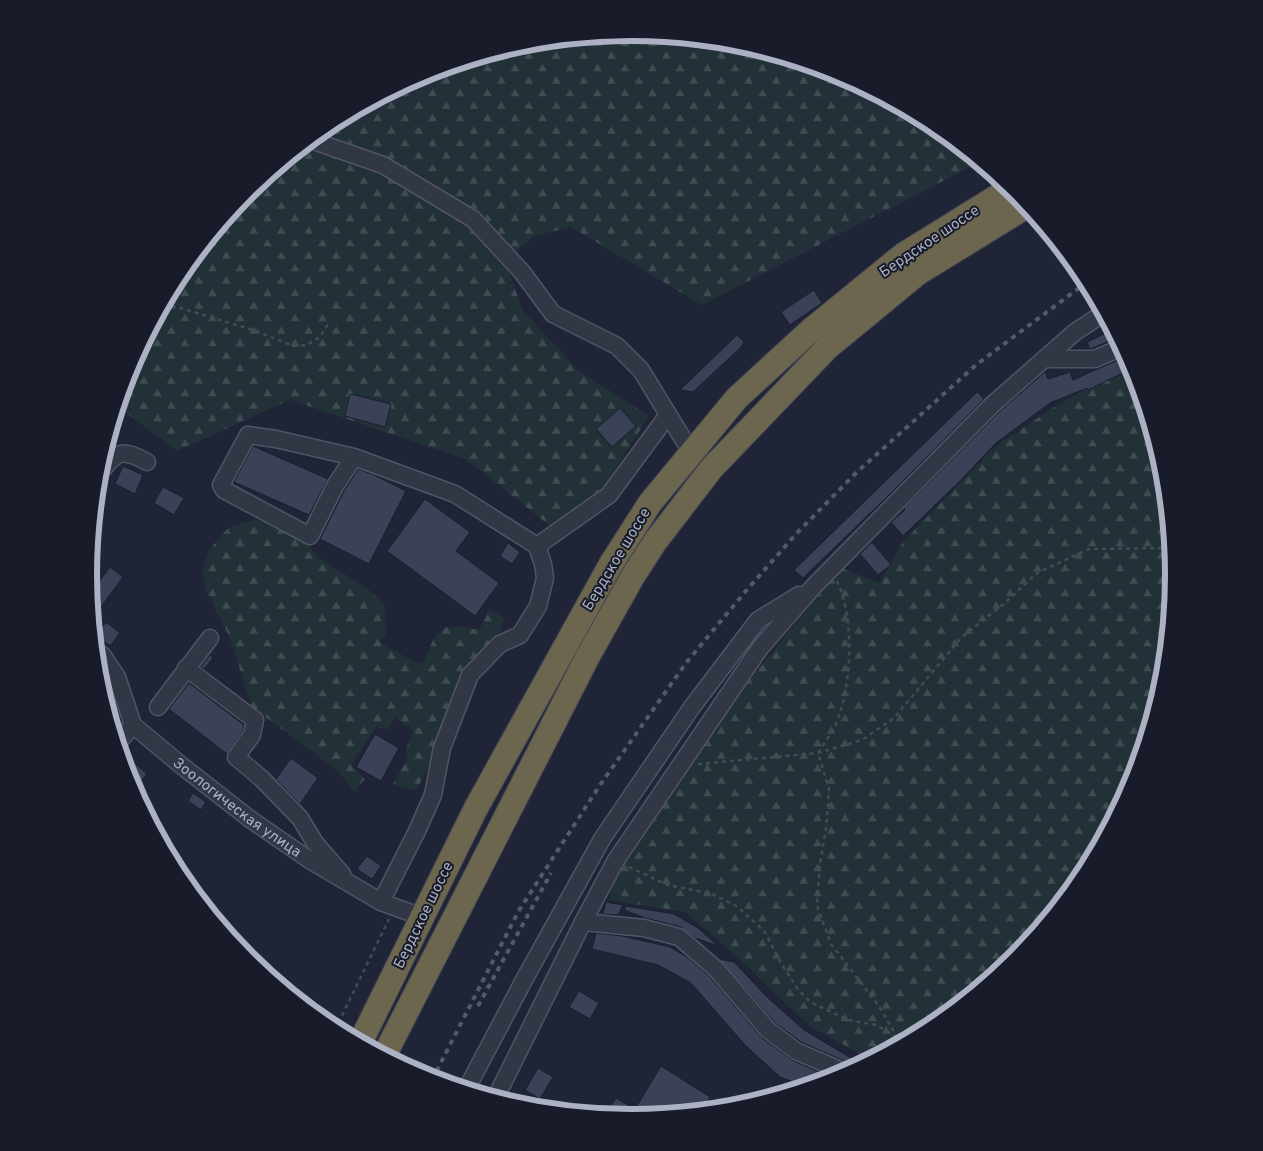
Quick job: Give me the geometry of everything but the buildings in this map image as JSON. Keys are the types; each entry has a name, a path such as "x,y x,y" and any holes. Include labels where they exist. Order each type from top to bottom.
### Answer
{"highway":[{"name":"Бердское шоссе","path":"363,1037 476,808 611,564 650,502 737,398 811,330 903,255 1003,193"},
{"name":"Бердское шоссе","path":"387,1051 588,658 633,576 655,542 711,469 827,348 918,273 1021,210"},
{"path":"564,648 588,658"}],"street":[{"path":"319,143 383,165 473,219 522,272 553,314 618,346 641,370 691,452"},
{"path":"498,1093 616,860 760,648 831,568 992,405 1075,332 1099,316"},
{"path":"1044,359 1095,359 1115,349"},
{"path":"537,546 610,495 668,415"},
{"path":"354,457 335,486 310,536 224,490 221,485 248,435 276,439 354,457 455,494 537,546 545,578 538,606 520,635 500,644 470,675 442,748 433,795 388,904"},
{"path":"110,460 124,453 132,454 147,462"},
{"path":"469,1084 602,839 692,707 758,620 814,586"},
{"path":"158,707 210,638"},
{"path":"104,658 117,677 132,725 123,737"},
{"path":"186,668 255,720 252,735 236,757 261,778 300,818 315,843 352,886"},
{"name":"Зоологическая улица","path":"132,725 250,818 308,859 352,886 388,904 422,917"},
{"path":"583,922 644,928 680,937 716,969 768,1030 796,1051 837,1069"}],"path":[{"path":"171,305 256,331 293,346 307,345 320,338 328,324"},
{"path":"679,766 818,753 862,740 894,718 961,638 1006,602 1037,573 1090,550 1165,548"},
{"path":"831,568 845,601 848,644 847,684 838,718 818,753 829,789 817,906 831,944 879,1006 897,1037"},
{"path":"616,860 668,885 712,894 738,907 765,932 781,963 810,1002 848,1020 876,1025 897,1037"},
{"path":"338,1022 388,904"}],"green space":[{"path":"597,42 666,42 736,52 770,59 803,70 868,96 928,131 973,165 702,305 571,227 534,236 505,261 523,311 579,371 649,416 604,487 550,526 466,459 290,400 177,451 124,411 152,339 187,279 208,250 230,223 279,174 335,131 395,96 460,70 493,59 527,52"},
{"path":"1124,368 1148,437 1161,506 1166,576 1161,645 1148,714 1125,780 1111,812 1076,872 1033,928 984,977 957,999 928,1020 865,1056 811,1027 734,954 685,912 610,900 616,860 689,754 841,568 879,583 903,542 996,446 1057,405"},
{"path":"261,518 297,534 321,559 368,589 385,605 386,633 381,642 407,658 423,664 433,640 445,627 479,630 490,609 505,619 416,791 393,784 408,758 406,749 413,730 395,717 388,730 376,727 351,765 365,779 354,792 338,771 252,707 229,636 206,590 202,571 209,550 229,527"}],"railway":[{"path":"436,1072 518,912 600,785 686,663 796,534 857,472 976,365 1081,287"},
{"path":"478,1006 551,873"}]}
